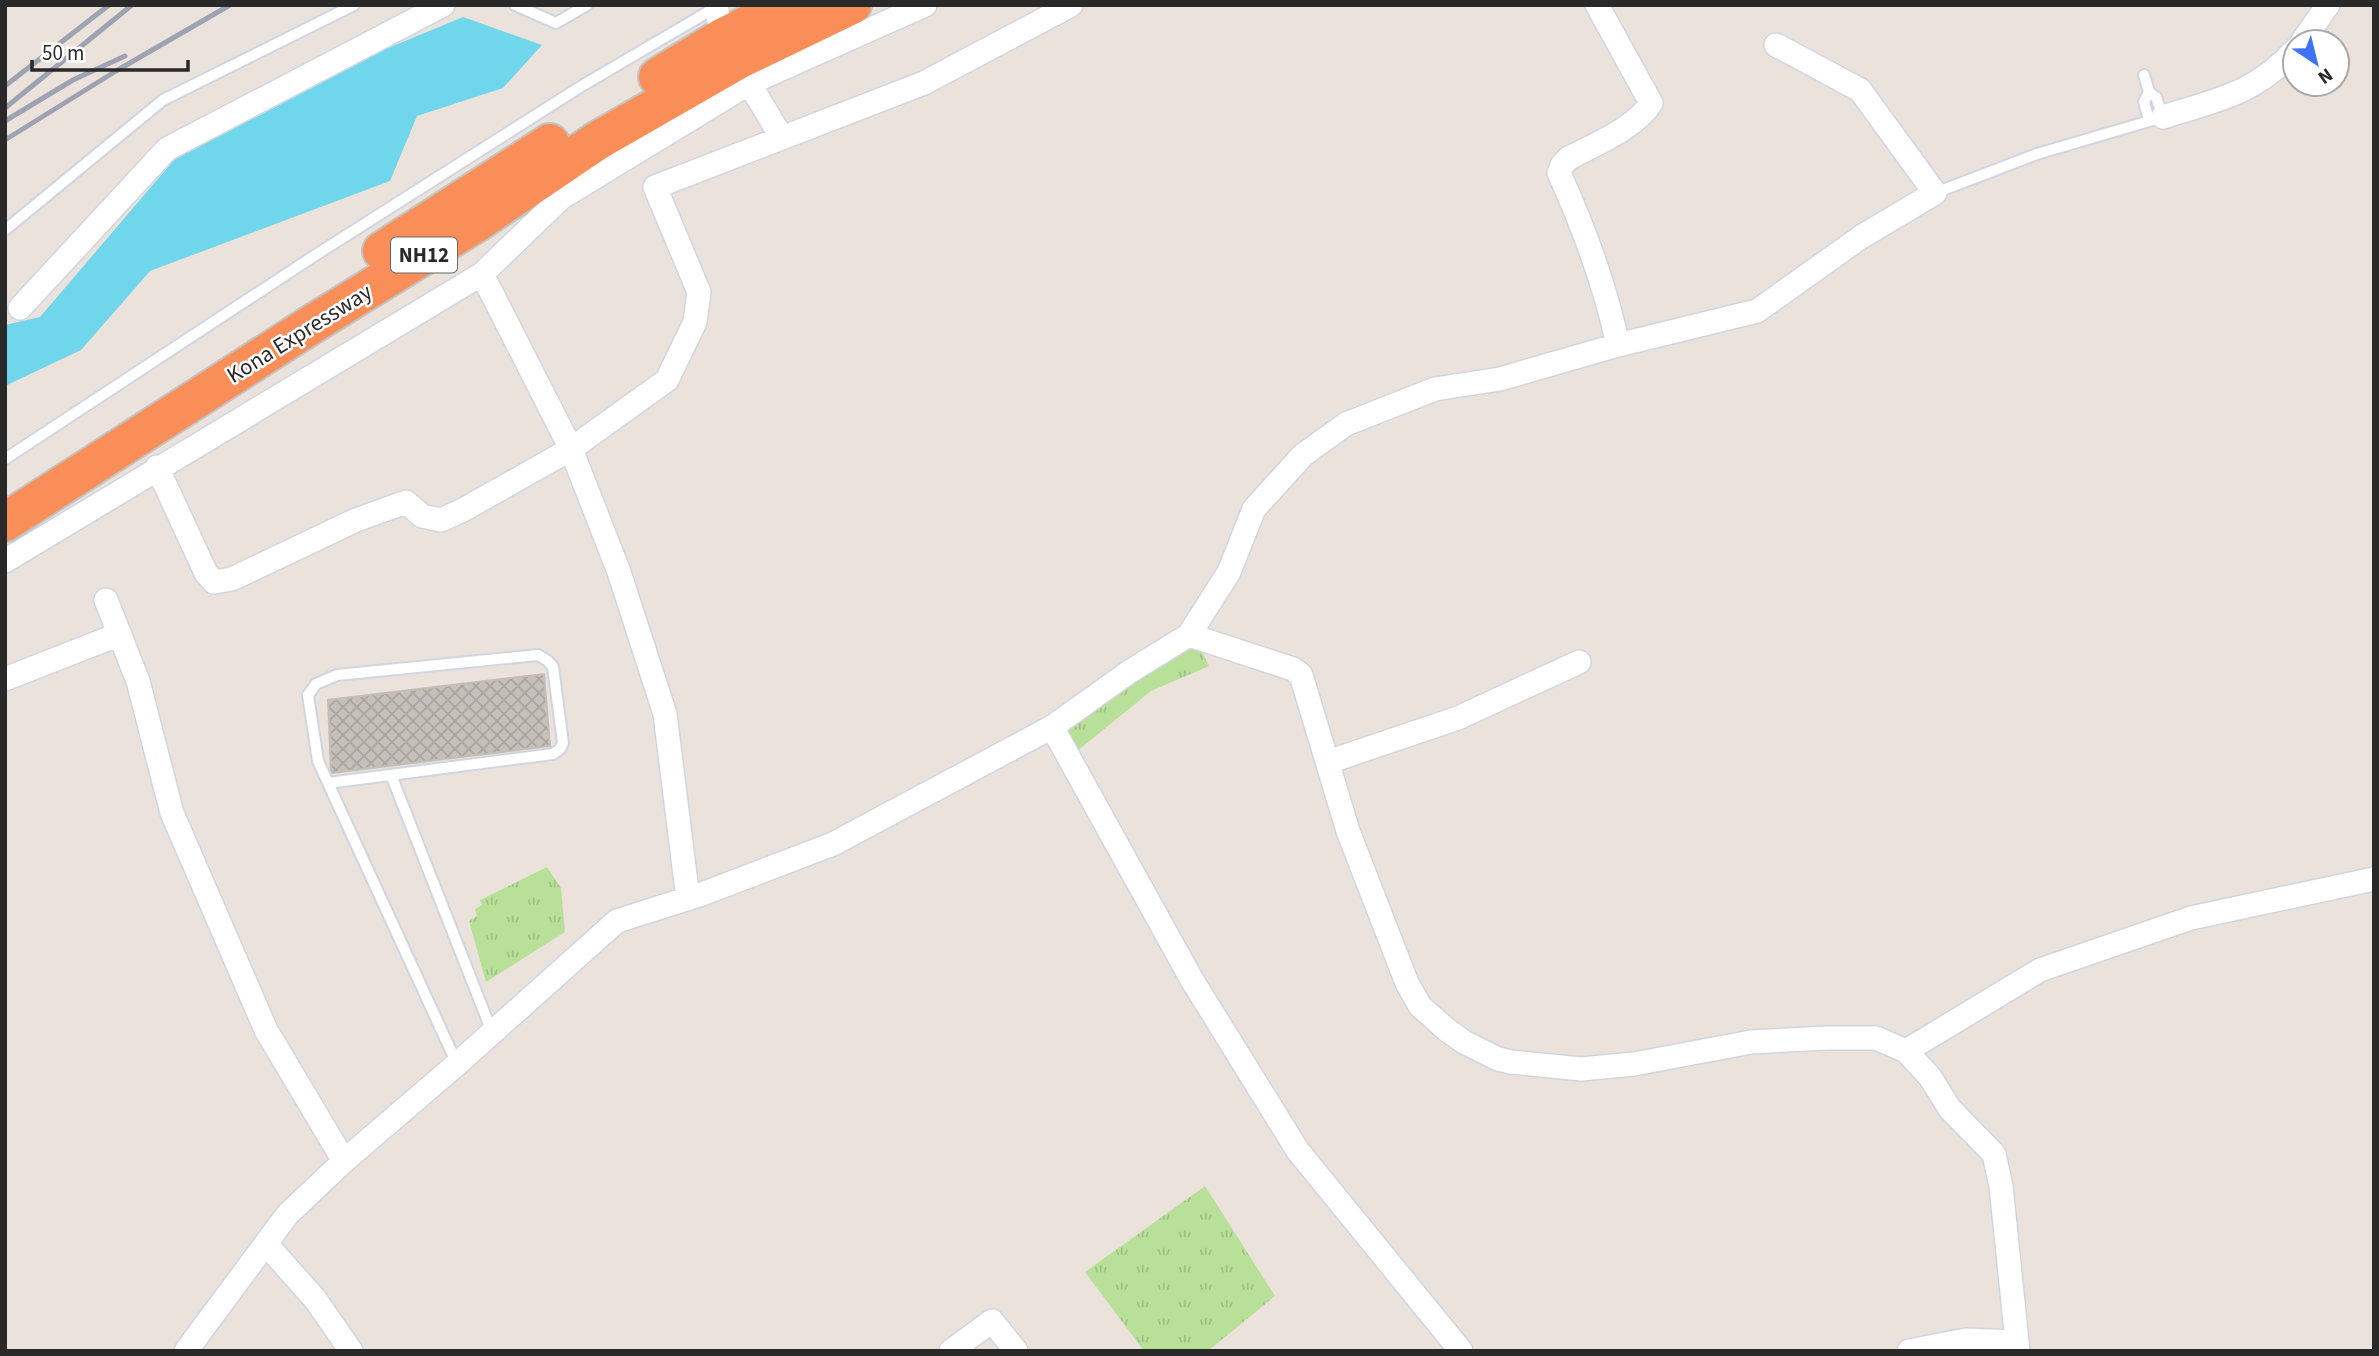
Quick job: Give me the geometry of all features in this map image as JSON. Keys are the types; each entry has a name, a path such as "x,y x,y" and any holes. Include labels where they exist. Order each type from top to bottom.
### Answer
{"highway":[{"name":"Kona Expressway","path":"5,490 504,171 726,33 787,5"},
{"name":"Kona Expressway","path":"5,522 314,323 476,223 597,141 726,33 852,5"}],"street":[{"path":"20,308 167,149 443,5"},
{"path":"5,561 157,467 482,274 726,33 925,5"},
{"path":"157,467 206,573 214,582 232,579 356,520 406,502 422,516 441,520 521,479 571,449 667,380 695,322 699,292 655,187 924,83 1071,5"},
{"path":"1597,5 1651,103 1645,114 1569,158 1559,173 1597,265 1618,345"},
{"path":"2312,28 2328,5"},
{"path":"726,33 782,138"},
{"path":"186,1351 287,1215 344,1161 617,921 688,899 833,844 1052,727 1129,672 1188,635 1229,572 1254,509 1303,455 1346,424 1435,389 1500,379 1618,345 1757,311 1861,237 1935,193 1860,90 1776,45"},
{"path":"2156,119 2240,93 2281,65"},
{"path":"482,274 571,449 619,572 665,714 688,899"},
{"path":"106,600 138,681 173,813 266,1030 344,1161"},
{"path":"5,679 120,634"},
{"path":"1188,635 1293,669 1301,675 1348,831 1407,983 1420,1006 1464,1042 1498,1059 1581,1069 1647,1061 1752,1042 1876,1038 1906,1051 1930,1077 1950,1109 1994,1154 2001,1186 2017,1346 1966,1340 1909,1351"},
{"path":"1328,762 1458,718 1580,662"},
{"path":"1052,727 1192,980 1298,1151 1461,1351"},
{"path":"1906,1051 2040,970 2191,918 2374,879"},
{"path":"266,1244 315,1299 351,1351"},
{"path":"951,1351 992,1321 1016,1351"}],"lane":[{"path":"5,230 163,100 354,5"},
{"path":"515,5 555,23 587,5"},
{"path":"5,459 303,263 580,87 726,33"},
{"path":"1935,193 2037,153 2156,119 2156,97 2149,92 2144,75"},
{"path":"328,783 553,754 563,743 553,667 538,655 337,675 316,684 308,695 318,761 328,783 457,1064"},
{"path":"391,775 492,1032"}],"green space":[{"path":"1176,646 1202,652 1209,666 1151,691 1076,752 1055,728"},
{"path":"547,867 561,888 565,932 486,982 469,921 477,916 475,909 482,905 480,900"},
{"path":"1205,1186 1275,1296 1208,1351 1144,1351 1085,1272"}],"water":[{"path":"463,17 542,45 503,88 417,116 390,181 150,271 81,350 5,386 5,325 40,317 174,160 388,48"}],"building":[{"path":"544,674 550,746 331,773 328,700"}],"railway":[{"path":"5,86 109,5"},
{"path":"5,108 132,5"},
{"path":"5,140 230,5"},
{"path":"5,121 73,80 125,56"}]}
